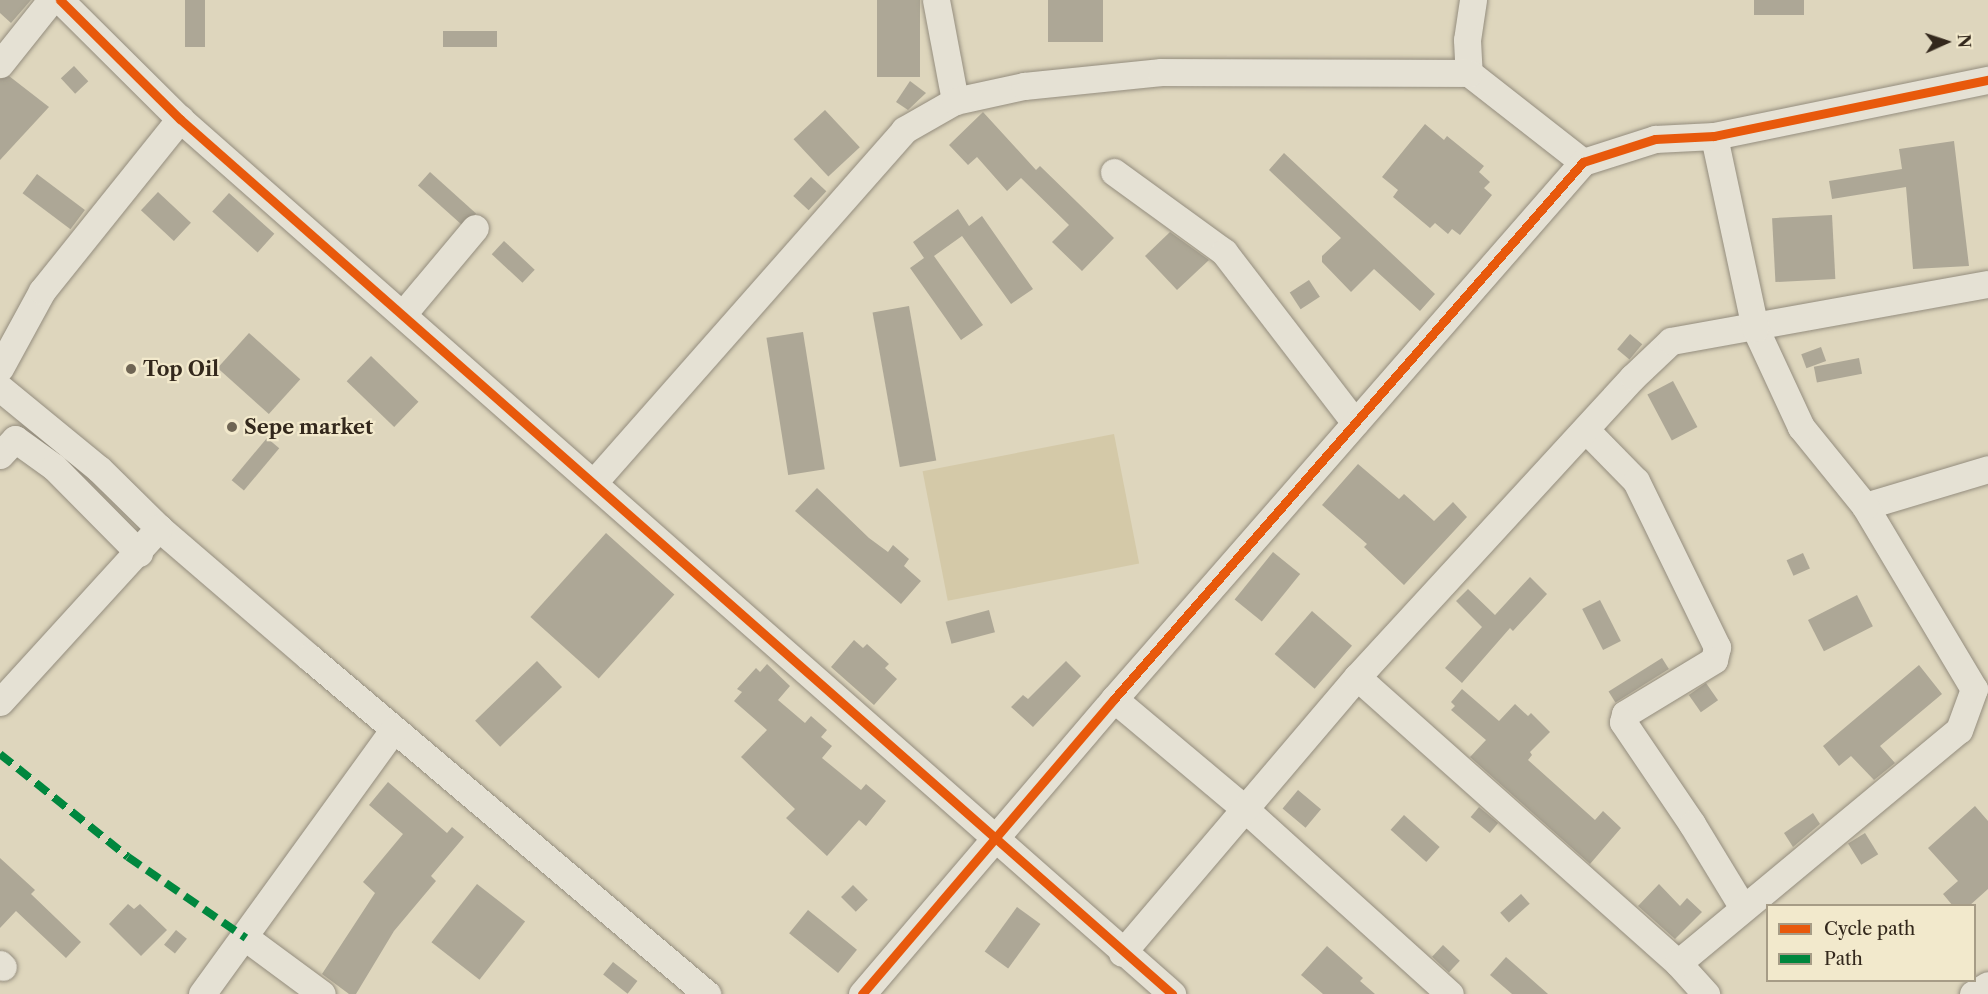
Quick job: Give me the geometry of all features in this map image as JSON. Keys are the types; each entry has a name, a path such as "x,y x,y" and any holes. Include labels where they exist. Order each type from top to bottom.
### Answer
{"street":[{"path":"4,51 51,0"},
{"path":"60,0 180,119 595,481 995,841 1172,994"},
{"path":"936,0 955,101"},
{"path":"1469,73 1467,40 1473,0"},
{"path":"595,481 904,130 955,101 1024,86 1161,72 1469,73 1584,162"},
{"path":"862,994 995,841 1113,699 1584,162 1655,139 1714,136 1988,80"},
{"path":"0,368 42,291 180,119"},
{"path":"1678,963 1959,730 1974,689 1865,506 1802,427 1755,328 1714,136"},
{"path":"1114,172 1224,252 1355,423"},
{"path":"403,314 475,228"},
{"path":"1122,953 1357,677 1633,377 1671,342 1988,284"},
{"path":"0,388 99,469 159,528 707,994"},
{"path":"1586,430 1636,481 1717,647 1714,660 1624,714 1623,722 1692,824 1743,908"},
{"path":"5,441 54,467 139,553"},
{"path":"1865,506 1988,469"},
{"path":"0,702 139,553 159,528"},
{"path":"1357,677 1678,963 1706,994"},
{"path":"1113,699 1245,809 1450,994"},
{"path":"202,994 246,938 394,729"},
{"path":"246,938 322,994"},
{"path":"1973,994 1988,985"}],"shaded area":[{"path":"1114,434 1139,564 948,601 923,471"}],"building":[{"path":"0,0 31,0 11,23 0,13"},
{"path":"185,0 205,0 205,47 185,47"},
{"path":"877,0 920,0 920,77 877,77"},
{"path":"1048,0 1103,0 1103,42 1048,42"},
{"path":"1754,0 1804,0 1804,15 1754,15"},
{"path":"443,31 497,31 497,47 443,47"},
{"path":"74,66 88,81 75,94 61,78"},
{"path":"9,76 49,107 0,160 0,79"},
{"path":"910,81 926,93 908,110 896,102"},
{"path":"825,110 860,147 828,177 794,139"},
{"path":"983,112 1036,170 1040,166 1114,238 1082,271 1052,242 1069,225 1021,178 1007,191 977,157 968,165 949,145"},
{"path":"1425,124 1444,140 1447,136 1484,166 1479,172 1490,182 1484,188 1492,195 1460,235 1452,229 1448,234 1435,223 1430,228 1393,197 1398,190 1382,177"},
{"path":"1954,141 1969,266 1913,269 1906,187 1832,199 1829,181 1902,169 1899,149"},
{"path":"1284,153 1435,294 1420,311 1374,269 1351,292 1322,262 1322,256 1341,238 1269,170"},
{"path":"430,172 476,213 464,227 418,185"},
{"path":"37,174 85,210 70,229 23,193"},
{"path":"811,177 826,191 809,210 793,196"},
{"path":"158,192 191,223 174,241 141,210"},
{"path":"229,193 274,234 258,252 212,212"},
{"path":"958,209 969,226 982,216 1033,289 1011,304 962,236 934,256 983,325 961,340 910,268 924,258 913,242"},
{"path":"1832,215 1835,279 1775,282 1772,218"},
{"path":"1170,232 1209,260 1177,290 1145,256"},
{"path":"504,241 535,270 522,283 492,254"},
{"path":"1309,280 1320,297 1301,309 1290,293"},
{"path":"909,306 936,461 900,467 873,312"},
{"path":"803,332 825,469 788,475 766,338"},
{"path":"249,333 300,379 269,414 218,368"},
{"path":"1630,334 1642,344 1629,360 1617,349"},
{"path":"1821,347 1826,361 1806,368 1801,354"},
{"path":"371,356 418,402 394,427 347,381"},
{"path":"1859,358 1862,374 1817,382 1814,367"},
{"path":"1673,381 1697,427 1672,441 1647,395"},
{"path":"267,438 279,448 244,490 232,480"},
{"path":"1358,464 1399,499 1404,494 1434,521 1453,502 1467,517 1404,585 1364,547 1367,544 1322,505"},
{"path":"817,488 869,538 888,552 893,545 909,559 904,566 921,581 901,604 795,511"},
{"path":"606,533 674,595 599,679 530,617"},
{"path":"1273,552 1300,574 1262,621 1235,599"},
{"path":"1803,553 1810,569 1793,576 1787,560"},
{"path":"1530,577 1547,594 1513,631 1510,628 1462,683 1445,668 1482,627 1456,601 1468,589 1495,615"},
{"path":"1857,595 1873,626 1824,651 1808,620"},
{"path":"1600,600 1621,641 1603,650 1582,609"},
{"path":"989,610 995,632 951,644 946,622"},
{"path":"1312,611 1352,646 1315,689 1275,654"},
{"path":"854,640 863,648 867,644 889,664 885,668 897,679 874,705 831,667"},
{"path":"1662,658 1669,669 1615,702 1609,691"},
{"path":"537,661 562,687 500,747 475,721"},
{"path":"1066,661 1081,676 1033,727 1011,707 1023,695 1028,699"},
{"path":"767,664 790,686 778,700 805,723 811,716 827,730 821,737 832,746 822,758 861,790 866,784 886,801 866,826 859,820 827,856 786,818 795,809 741,757 767,730 734,701 742,692 737,689 756,668 760,672"},
{"path":"1919,665 1942,694 1880,746 1895,763 1874,780 1851,756 1839,766 1823,746"},
{"path":"1706,683 1718,700 1701,712 1689,695"},
{"path":"1462,689 1499,721 1515,704 1528,716 1531,713 1550,732 1530,752 1532,755 1528,760 1595,820 1603,811 1621,828 1590,864 1470,757 1486,740 1451,710 1455,706 1451,702"},
{"path":"388,782 447,833 452,827 464,837 431,876 436,881 394,931 356,994 349,994 322,974 375,893 363,882 403,834 369,805"},
{"path":"1298,790 1321,809 1306,828 1283,808"},
{"path":"1975,806 1988,821 1988,889 1971,904 1951,904 1943,894 1958,881 1928,848"},
{"path":"1479,807 1498,823 1490,833 1471,817"},
{"path":"1813,813 1820,824 1793,847 1784,833"},
{"path":"1404,815 1440,847 1426,862 1391,830"},
{"path":"1865,833 1878,854 1861,865 1848,844"},
{"path":"0,858 35,890 31,894 81,942 66,958 16,911 0,928"},
{"path":"477,884 525,922 480,980 431,942"},
{"path":"1659,884 1680,906 1687,898 1702,912 1675,939 1638,906"},
{"path":"853,885 868,900 856,912 841,897"},
{"path":"1521,894 1530,904 1509,922 1500,913"},
{"path":"128,904 134,909 140,904 167,930 141,956 109,924"},
{"path":"1017,907 1040,924 1008,969 985,951"},
{"path":"808,910 857,950 838,973 789,933"},
{"path":"176,930 187,939 175,954 164,945"},
{"path":"1443,945 1460,961 1449,972 1432,957"},
{"path":"1327,946 1363,978 1360,981 1375,994 1323,994 1301,975"},
{"path":"1506,957 1548,994 1512,994 1490,975"},
{"path":"613,962 637,981 628,994 603,975"}],"marked path":[{"path":"0,754 128,857 246,938"}],"cycle path":[{"path":"60,0 180,119 1172,994"},
{"path":"862,994 1114,699 1583,162 1655,139 1714,136 1988,80"}],"place":[{"name":"Top Oil","path":"131,369"},
{"name":"Sepe market","path":"232,427"}]}
